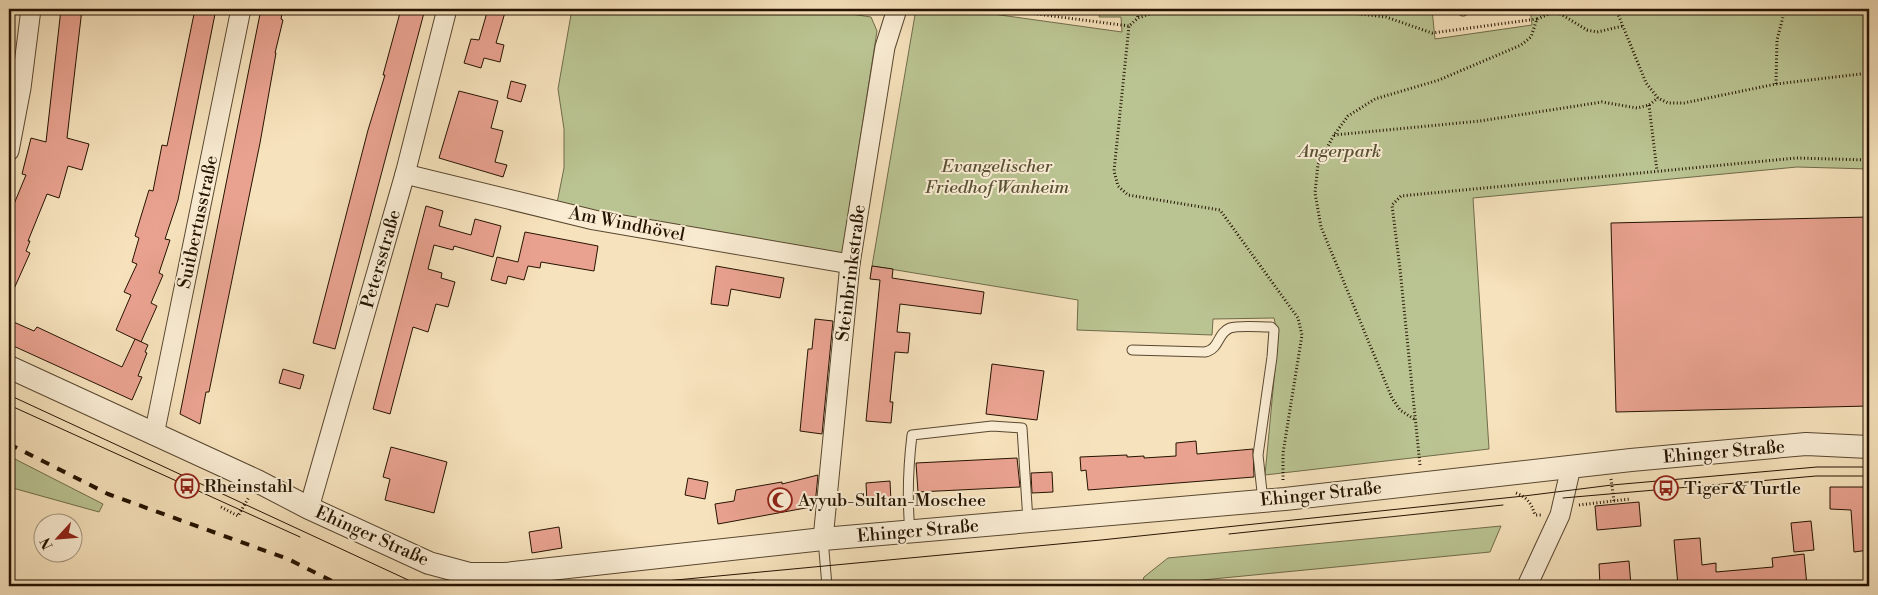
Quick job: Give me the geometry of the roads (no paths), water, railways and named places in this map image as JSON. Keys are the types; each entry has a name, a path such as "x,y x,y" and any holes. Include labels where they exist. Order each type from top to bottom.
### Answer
{"street":[{"path":"9,151 21,88 31,9"},
{"name":"Suitbertusstraße","path":"154,435 241,9"},
{"name":"Petersstraße","path":"310,508 405,174 447,9"},
{"name":"Steinbrinkstraße","path":"823,539 850,264 885,47 896,9"},
{"name":"Am Windhövel","path":"405,174 594,220 850,264"},
{"name":"Ehinger Straße","path":"9,367 257,481 310,508 429,563 470,574 505,574 823,539 1274,500 1571,466 1806,444 1869,447"},
{"path":"1527,586 1560,515 1571,466"}],"lane":[{"path":"1132,350 1205,352 1212,351 1222,334 1231,328 1270,327 1274,330 1258,455 1274,500"},
{"path":"910,532 907,507 908,465 912,435 992,426 1022,428 1028,521"},
{"path":"823,539 827,586"}],"tram line":[{"path":"9,395 419,585 427,586"},
{"path":"9,405 300,537"},
{"path":"612,586 1101,540 1524,496 1612,485 1817,467 1869,467"},
{"path":"1563,498 1816,476 1869,476"},
{"path":"1229,534 1503,505"},
{"path":"697,586 754,580"}],"railway":[{"path":"9,444 108,494 288,559 342,586"}],"place":[{"name":"Rheinstahl","path":"187,486"},
{"name":"Tiger & Turtle","path":"1666,488"},
{"name":"Ayyub-Sultan-Moschee","path":"780,500"}],"park label":[{"name":"Angerpark","path":"1340,151"},
{"name":"Evangelischer Friedhof Wanheim","path":"997,176"}]}
